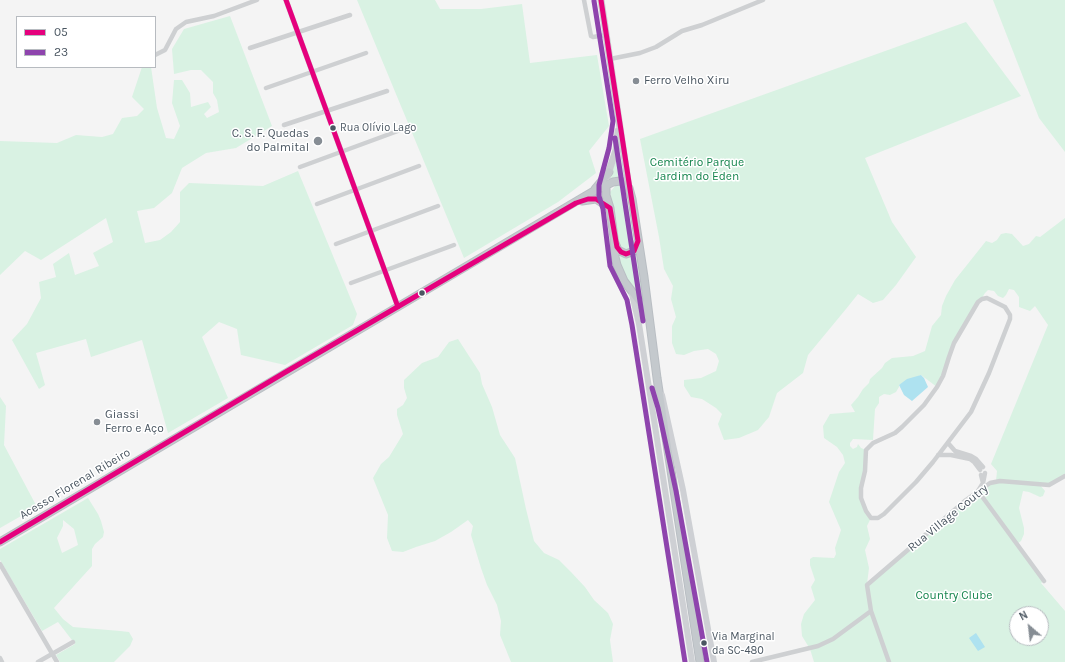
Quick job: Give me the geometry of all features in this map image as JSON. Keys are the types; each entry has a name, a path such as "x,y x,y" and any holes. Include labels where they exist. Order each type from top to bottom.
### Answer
{"highway":[{"path":"592,192 602,182 608,172"},
{"name":"Acesso Florenal Ribeiro","path":"0,542 576,203 592,192 620,181 629,188"},
{"path":"606,186 606,195 610,208 617,265 630,290 644,309 650,325"},
{"path":"629,188 700,662"},
{"name":"Acesso Florenal Ribeiro","path":"576,203 588,199 596,199 610,208"},
{"path":"614,238 618,250 626,254 634,251 638,241"},
{"path":"0,536 35,521"}],"main road":[{"path":"601,0 629,188"},
{"path":"606,186 608,172 616,150 620,121"},
{"path":"630,290 636,306 692,662"},
{"path":"657,378 665,406 683,490 714,662"}],"street":[{"path":"156,54 165,50 176,29 186,22 214,16 257,0"},
{"path":"286,0 398,307"},
{"path":"584,0 591,36 606,36"},
{"path":"610,59 640,53 656,47 682,31 702,25 763,0"},
{"path":"250,48 350,15"},
{"path":"266,88 366,53"},
{"path":"284,125 387,91"},
{"path":"300,167 406,128"},
{"path":"317,204 419,166"},
{"path":"336,244 438,206"},
{"path":"350,283 454,245"},
{"path":"987,298 1004,307 1010,315 1010,319 989,373 971,412 948,443 916,482 884,514 874,519 868,515 861,498 866,450 872,443 894,433 902,427 924,405 943,376 954,343 978,302 987,298"},
{"path":"948,443 954,451 976,459 982,471 984,483 978,491 1044,581"},
{"path":"938,455 951,455 970,459 982,471"},
{"name":"Rua Village Coutry","path":"871,611 866,584 978,491 990,484 1000,481 1049,485 1065,476"},
{"path":"0,564 57,662"},
{"path":"752,662 818,646 833,639 871,611 889,662"},
{"path":"38,662 73,642"},
{"path":"0,658 2,662"}],"green space":[{"path":"357,0 435,0 440,9 481,9 522,4 530,63 597,55 609,126 589,151 596,173 558,202 464,258"},
{"path":"993,0 1065,0 1065,152 1039,118"},
{"path":"230,16 272,126 236,148 206,153 182,168 172,193 154,208 137,211 145,243 160,240 171,232 180,222 180,192 189,183 263,186 298,171 357,314 353,325 285,365 241,355 237,329 219,322 202,337 228,398 168,433 142,340 91,357 86,339 36,353 45,385 39,389 12,340 27,324 41,298 39,282 56,277 53,264 69,253 75,275 99,266 93,253 113,242 106,218 41,260 25,251 0,275 0,141 57,143 76,135 102,137 113,134 122,118 137,116 144,109 132,97 142,68 151,68 157,108 166,138 174,139 180,126 172,103 174,80 182,80 190,93 191,107 208,102 211,107 204,114 207,118 219,112 217,100 213,93 213,82 201,70 191,70 174,74 172,49 184,29"},
{"name":"Cemitério Parque Jardim do Éden","path":"966,22 1021,96 865,158 892,222 916,257 883,300 873,303 858,294 808,355 803,373 777,393 769,417 758,430 739,438 724,440 718,424 722,414 702,399 691,397 684,386 684,380 701,378 716,371 719,361 716,354 708,349 694,351 684,355 676,354 672,343 672,326 676,317 671,299 673,286 664,269 640,139"},
{"path":"619,149 624,176 609,182"},
{"path":"616,185 621,185 626,189 634,243 631,248 626,250 619,247 616,237 610,192"},
{"name":"Country Clube","path":"1065,218 1065,476 1055,482 1040,485 1045,491 1043,496 1040,497 1023,491 1019,508 1024,534 1021,541 1017,544 1044,581 1041,583 1065,611 1065,662 814,662 810,649 802,636 801,624 804,614 815,600 811,587 815,580 810,565 810,559 813,557 834,558 836,554 835,548 841,530 829,502 839,472 845,463 843,455 837,447 824,438 823,426 830,414 855,412 851,405 869,383 870,379 882,368 885,363 892,358 913,356 925,351 932,326 941,315 942,306 946,296 955,280 986,241 992,243 997,240 1001,234 1006,233 1012,234 1023,246 1029,244 1036,236 1040,237","holes":["1009,289 1014,290 1019,297 1019,307 1030,311 1035,306 1048,325 991,464 997,471 996,481 966,500 867,584 869,568 865,550 870,539 867,526 871,518 861,498 866,450 861,448 858,444 857,447 853,449 850,446 850,443 853,439 873,440 875,409 879,403 879,397 884,394 890,395 896,392 899,385 921,375 937,387 954,343 985,293 988,290 994,291 998,296 1003,298"]},
{"path":"616,254 624,256 636,254 644,302 626,281"},
{"path":"458,339 480,373 482,384 492,407 500,435 515,458 534,541 544,553 559,560 585,587 594,600 608,613 613,624 610,640 613,662 511,662 500,635 501,621 497,605 487,585 481,568 471,535 473,526 468,520 435,541 403,552 392,551 387,538 388,515 373,478 381,464 389,457 403,434 397,415 397,409 403,405 407,398 404,388 404,380 422,363 438,357 449,342"},
{"path":"0,397 6,406 4,445 37,507 0,528"},
{"path":"88,498 101,521 104,532 103,537 92,549 92,566 54,608 63,619 73,627 129,632 133,639 130,646 114,662 60,662 56,655 75,644 58,622 42,631 0,560 0,549","holes":["63,520 74,529 78,545 62,553 57,538 63,526"]}],"water":[{"path":"921,375 928,387 912,401 904,395 899,385 907,379"},
{"path":"976,633 985,647 978,651 969,638"}],"transit line":[{"name":"05","path":"286,0 398,307"},
{"name":"05","path":"0,542 284,373 576,203 588,199 596,199 610,208 617,247 621,252 626,254 634,251 638,241 601,0"},
{"name":"23","path":"594,1 613,121 609,148 599,185 599,196 603,209 610,266 627,300 632,325 685,662"},
{"name":"23","path":"615,138 643,321"},
{"name":"23","path":"652,388 658,408 676,491 707,662"}],"place":[{"name":"Ferro Velho Xiru","path":"636,81"},
{"name":"Rua Olívio Lago","path":"333,128"},
{"name":"C. S. F. Quedas do Palmital","path":"318,141"},
{"name":"Giassi Ferro e Aço","path":"97,422"},
{"name":"Via Marginal da SC-480","path":"704,643"}]}
